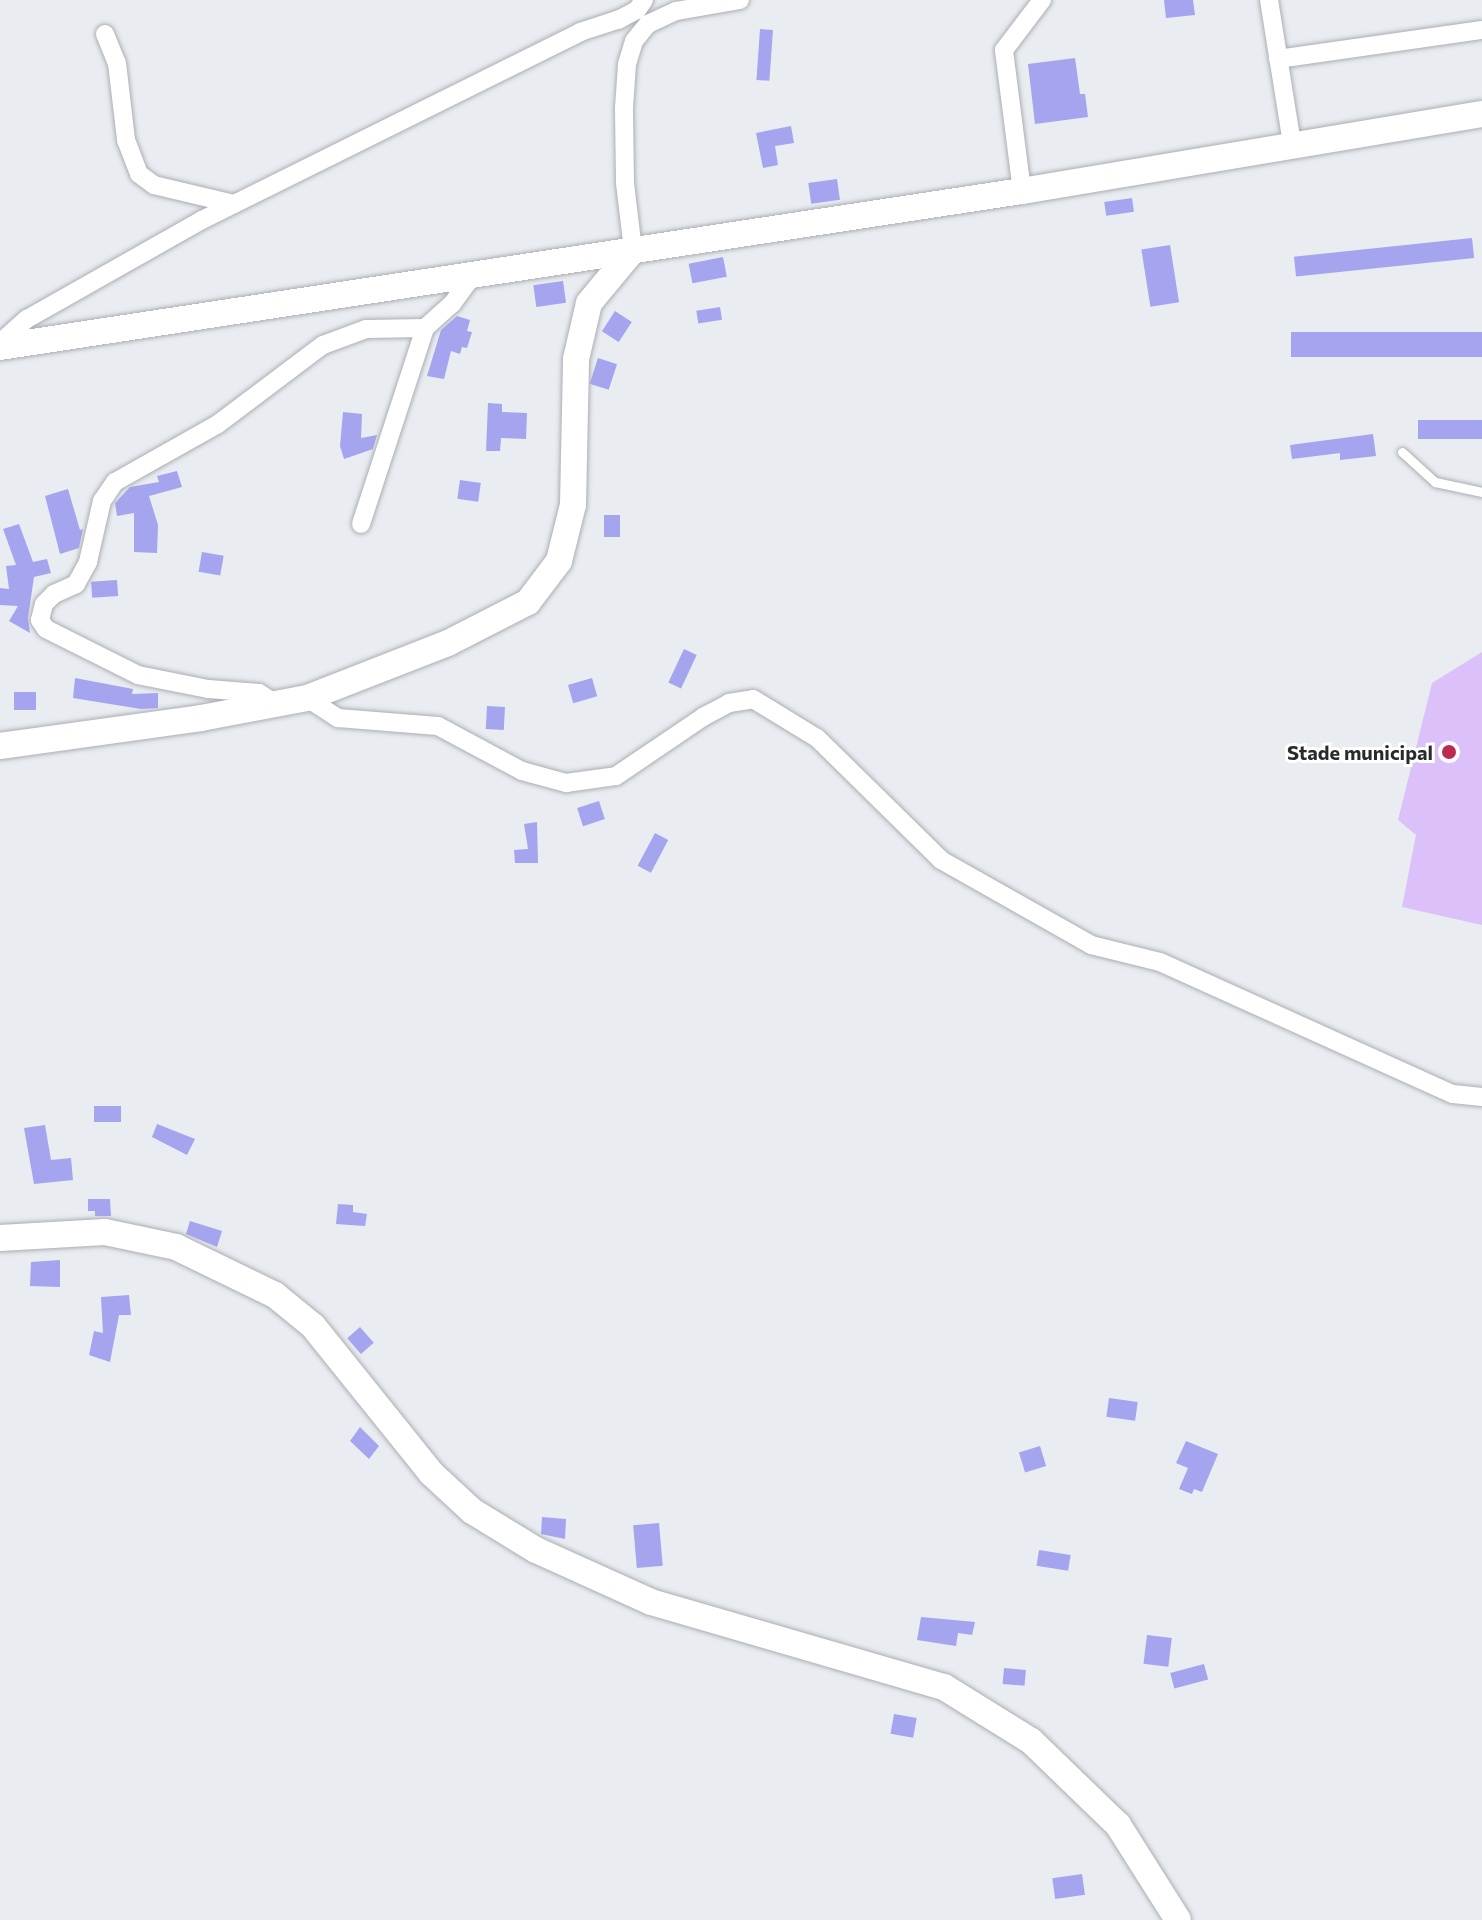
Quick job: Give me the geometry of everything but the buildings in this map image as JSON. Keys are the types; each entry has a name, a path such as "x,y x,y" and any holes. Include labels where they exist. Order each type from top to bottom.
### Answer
{"street":[{"path":"0,345 27,319 234,204 580,32 643,11 676,11 740,0"},
{"path":"1022,191 1004,50 1042,0"},
{"path":"1269,0 1292,144"},
{"path":"0,746 52,741 307,698 448,643 528,602 559,561 573,505 576,359 589,303 633,250 625,183 627,64 643,11"},
{"path":"1278,59 1482,30"},
{"path":"105,34 117,63 126,140 139,174 154,185 234,204"},
{"path":"0,345 1022,191 1482,114"},
{"path":"361,524 425,328 452,304 473,275"},
{"path":"276,704 259,693 208,689 138,675 46,629 40,620 44,604 54,594 76,584 88,562 102,501 115,482 218,424 323,345 366,329 425,328"},
{"path":"307,698 338,718 438,726 522,771 566,783 616,776 703,717 729,703 753,699 817,738 941,860 1091,945 1160,962 1453,1094 1482,1097"},
{"path":"0,1238 105,1232 176,1247 275,1295 313,1326 431,1473 472,1511 536,1550 651,1602 944,1687 1031,1741 1118,1825 1178,1920"}],"lane":[{"path":"1402,452 1435,482 1482,492"}],"shaded area":[{"name":"Stade municipal","path":"1482,652 1482,925 1402,907 1416,835 1398,820 1432,683"}],"place":[{"name":"Stade municipal","path":"1449,752"}]}
